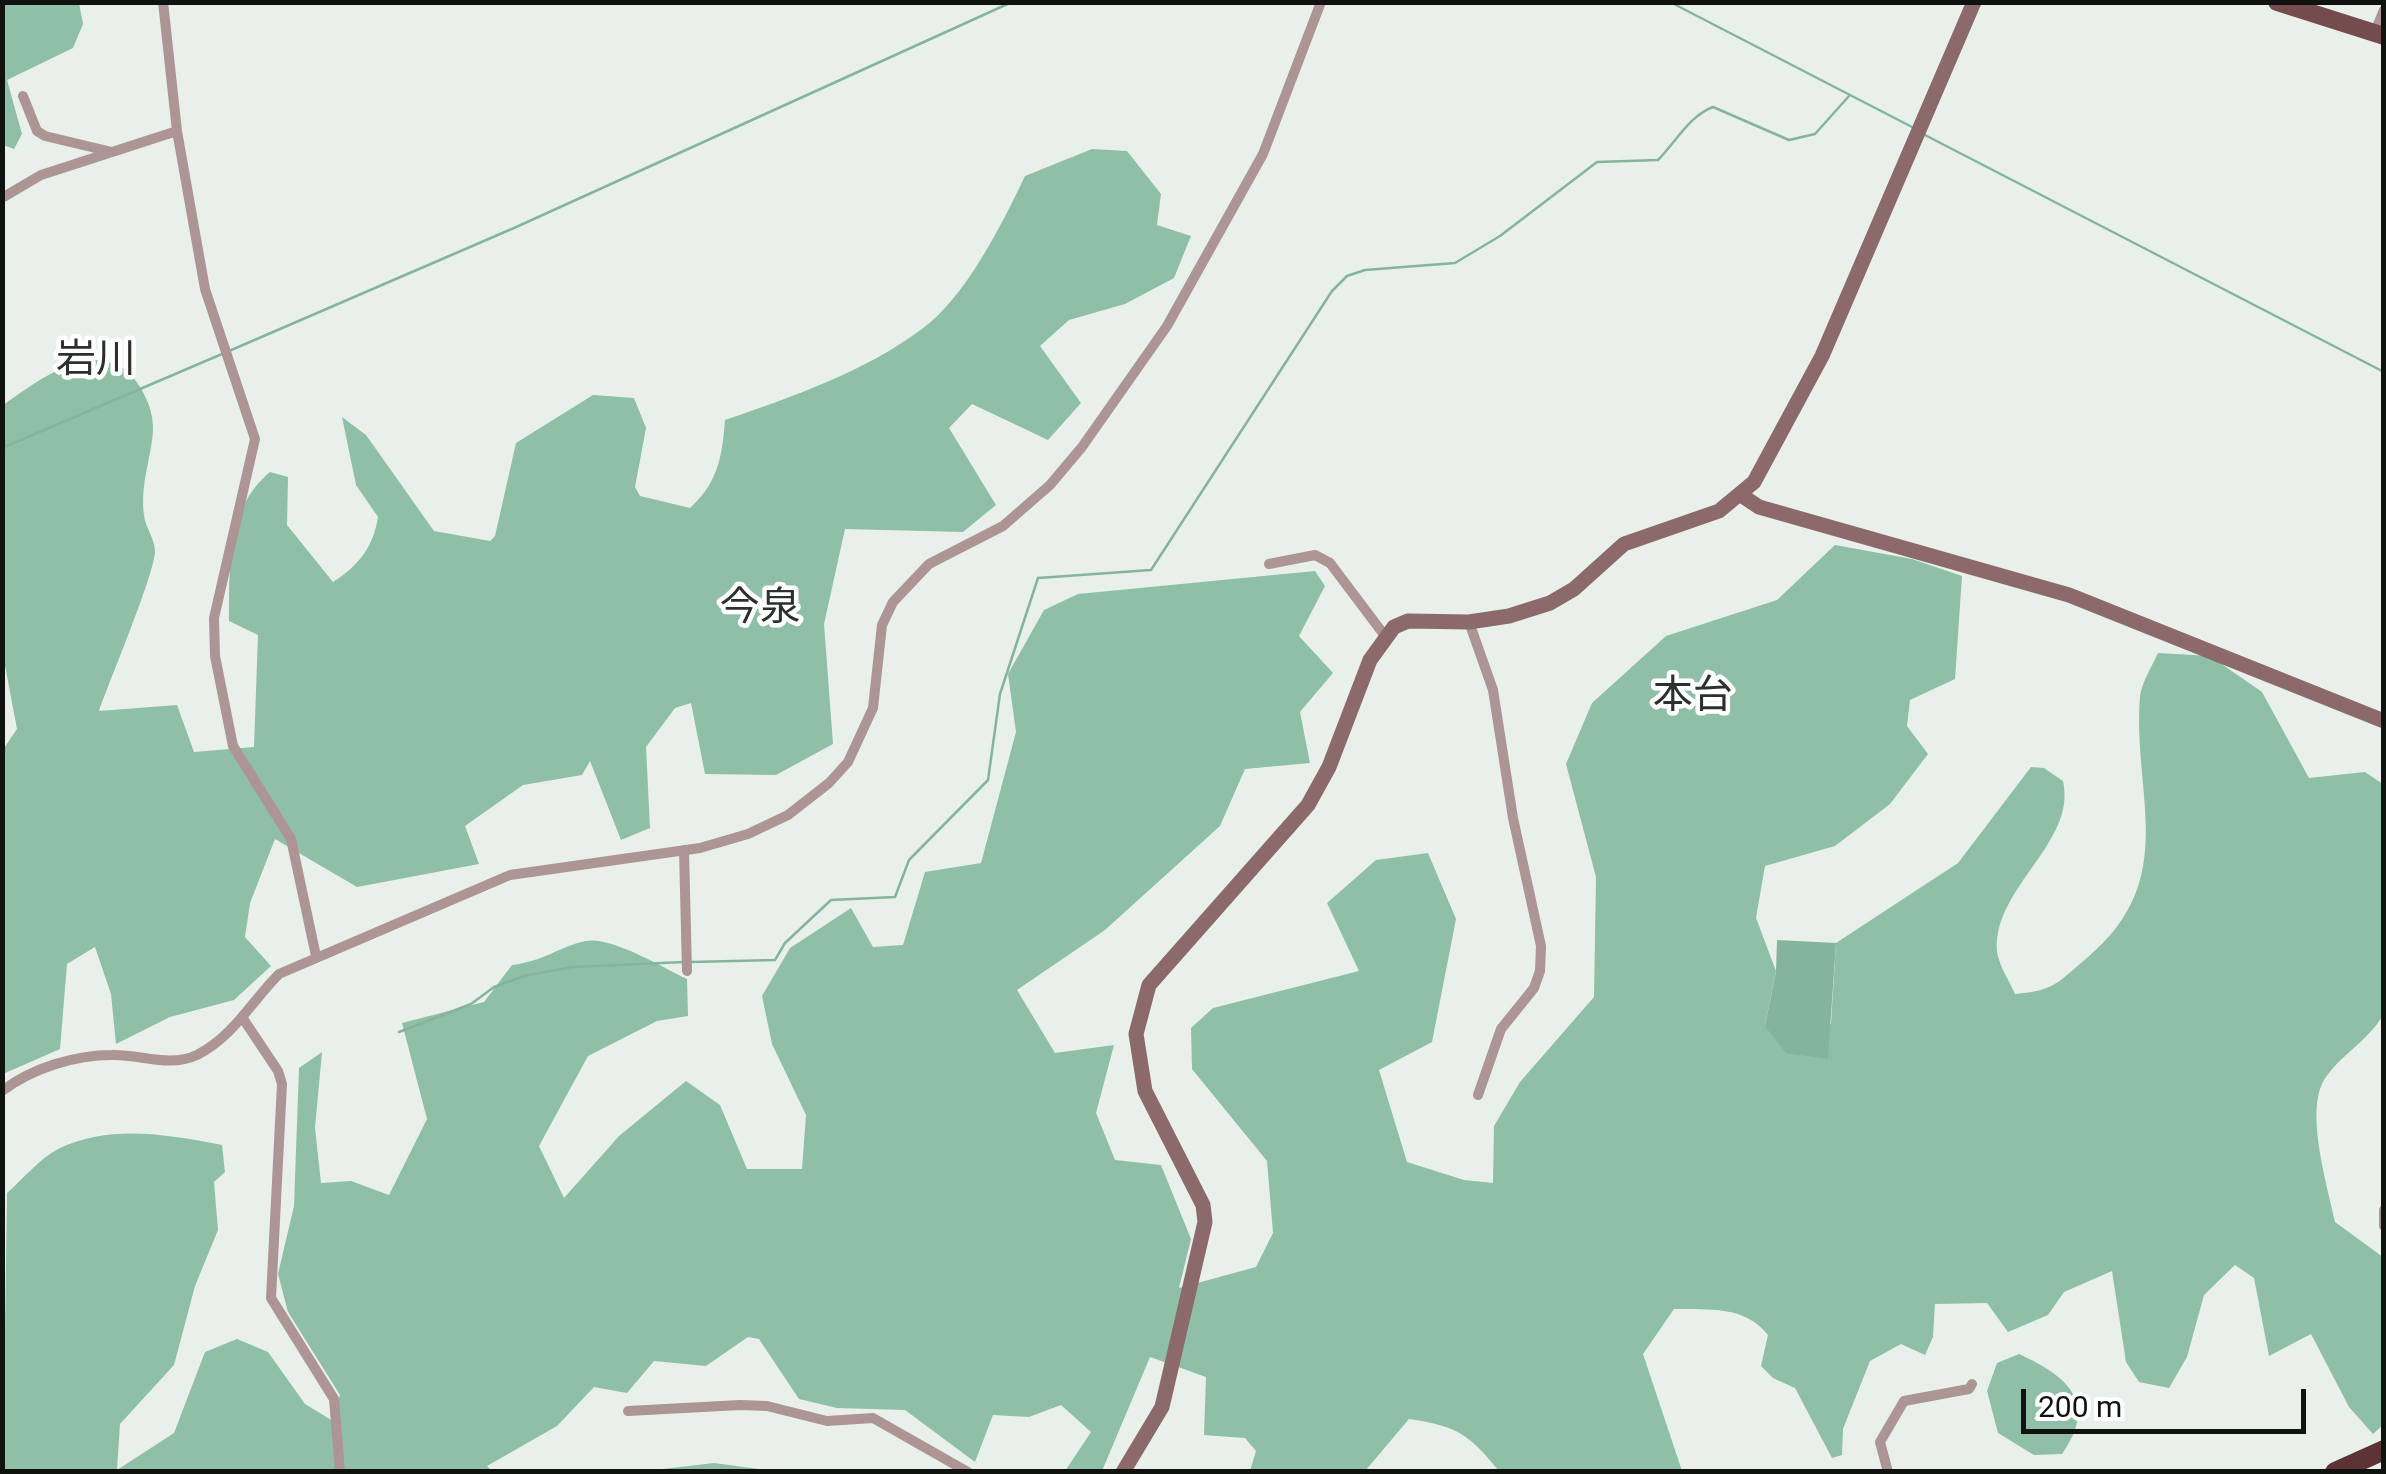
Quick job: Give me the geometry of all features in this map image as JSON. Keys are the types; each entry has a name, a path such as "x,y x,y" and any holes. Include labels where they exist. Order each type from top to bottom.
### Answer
{"highway":[{"path":"2335,1472 2384,1450"}],"main road":[{"path":"2277,2 2379,35"}],"street":[{"path":"163,2 177,131 205,290 255,439 214,618 215,656 233,746 291,838 316,956"},
{"path":"2,1091 46,1067 80,1059 114,1054 150,1062 192,1058 244,1020 255,998 279,974 510,875 684,850 775,822 802,805 848,762 873,708 882,625 893,602 929,564 972,545 1028,505 1065,469 1167,326 1263,154 1320,2"},
{"path":"1123,1472 1162,1407 1205,1222 1203,1204 1145,1091 1136,1034 1149,985 1308,805 1385,636 1408,621 1469,622 1509,616 1550,602 1574,589 1624,544 1702,519 1741,495 1754,482 1811,379 1927,120 1974,2"},
{"path":"2379,35 2384,10"},
{"path":"23,96 37,131 44,136 112,152"},
{"path":"2,198 41,175 177,131"},
{"path":"1741,495 1760,507 2134,618 2384,720"},
{"path":"1269,564 1315,555 1330,563 1385,636"},
{"path":"1469,622 1493,690 1512,818 1540,946 1540,971 1534,988 1501,1029 1478,1094"},
{"path":"684,850 686,971"},
{"path":"244,1020 278,1070 282,1084 271,1298 334,1400 340,1472"},
{"path":"2384,1210 2384,1226"},
{"path":"1888,1472 1880,1442 1904,1401 1969,1389 1972,1384"},
{"path":"628,1411 740,1405 767,1406 827,1421 873,1418 968,1472"}],"shaded area":[{"path":"2,3 79,3 83,24 73,48 7,80 22,134 14,149 3,145"},
{"path":"1092,149 1127,151 1161,194 1157,225 1191,236 1174,278 1125,304 1069,320 1040,346 1081,403 1048,440 972,404 949,428 996,505 963,532 845,529 824,624 833,744 776,775 705,774 691,703 675,708 646,747 650,828 621,840 590,761 582,775 523,785 465,826 479,864 357,887 275,839 250,903 245,937 271,966 234,1000 170,1017 116,1044 111,994 95,947 67,964 60,1049 3,1074 2,751 17,729 3,655 2,406 50,374 87,361 105,361 121,367 136,381 149,404 153,424 143,504 155,551 140,604 99,711 177,705 194,752 254,747 258,635 229,621 231,561 238,522 255,487 270,472 288,477 287,525 333,582 357,563 368,547 378,517 356,485 342,417 366,435 434,531 490,541 495,536 516,443 593,395 634,398 646,428 635,487 640,496 690,508 707,489 717,468 725,420 852,371 922,329 968,279 1025,176"},
{"path":"1835,545 1912,559 1962,576 1955,679 1910,700 1907,726 1928,754 1890,804 1835,846 1765,866 1756,918 1776,971 1765,1026 1831,1024 1836,943 1958,863 2031,767 2044,768 2063,781 2064,803 2058,825 2008,906 1999,928 1998,956 2015,994 2048,988 2088,957 2117,927 2134,897 2143,866 2146,834 2140,696 2158,653 2210,656 2262,692 2309,778 2365,772 2383,784 2383,1015 2326,1077 2317,1108 2319,1148 2335,1222 2383,1257 2383,1425 2373,1434 2349,1407 2311,1334 2269,1356 2254,1278 2235,1265 2204,1295 2187,1357 2169,1388 2139,1382 2126,1362 2112,1271 2064,1292 2048,1315 2008,1332 1987,1303 1935,1304 1933,1337 1925,1355 1901,1344 1870,1361 1843,1429 1842,1455 1832,1458 1795,1388 1773,1378 1761,1366 1768,1335 1759,1325 1726,1311 1674,1309 1643,1354 1682,1471 1499,1471 1461,1434 1409,1419 1365,1471 1250,1471 1256,1451 1245,1438 1204,1435 1206,1377 1150,1357 1102,1471 1065,1471 1091,1432 1061,1405 1029,1417 993,1415 975,1462 905,1410 837,1408 799,1399 759,1339 748,1337 706,1366 654,1361 627,1393 594,1387 557,1426 487,1466 492,1471 3,1471 7,1193 53,1152 100,1136 161,1135 222,1145 225,1172 214,1182 218,1230 195,1286 174,1365 120,1424 117,1470 174,1433 205,1352 237,1339 268,1352 305,1404 333,1421 340,1395 288,1312 278,1274 294,1206 299,1068 322,1052 315,1128 321,1183 351,1181 389,1195 427,1119 402,1023 484,1002 512,965 577,943 597,941 637,954 687,979 688,1016 657,1021 588,1056 539,1146 564,1198 619,1136 686,1081 720,1105 747,1169 802,1169 806,1115 772,1044 762,996 790,948 851,908 873,947 903,945 925,872 981,863 1016,732 1008,674 1044,610 1078,594 1315,571 1325,586 1299,636 1333,673 1300,712 1310,763 1245,769 1220,826 1105,930 1017,990 1055,1053 1114,1045 1096,1113 1115,1160 1161,1165 1191,1239 1179,1288 1256,1267 1273,1233 1267,1161 1192,1069 1191,1028 1213,1008 1359,971 1327,903 1376,860 1428,853 1456,919 1432,1042 1379,1070 1407,1162 1464,1180 1493,1183 1494,1126 1520,1082 1594,997 1596,877 1566,764 1592,703 1666,636 1777,600"},
{"path":"1777,940 1836,943 1828,1059 1786,1053 1765,1026 1776,971"},
{"path":"2019,1354 2051,1372 2072,1393 2078,1420 2062,1454 2034,1455 1998,1433 1987,1391 1997,1363"},
{"path":"714,1463 774,1471 646,1471"}],"waterway":[{"path":"229,351 514,228 1012,2"},
{"path":"1670,2 1912,127"},
{"path":"692,962 775,960 785,943 831,900 895,897 909,860 988,780 1000,694 1038,578 1151,570 1332,291 1347,276 1365,270 1455,263 1500,236 1597,162 1658,160 1690,123 1713,107 1789,140 1815,134 1849,96"},
{"path":"1923,134 2384,372"},
{"path":"2,448 222,354"},
{"path":"399,1032 471,1004 494,987 524,976 572,967 684,962"}],"district":[{"name":"岩川","path":"96,362"},
{"name":"今泉","path":"760,610"},
{"name":"本台","path":"1693,698"}]}
